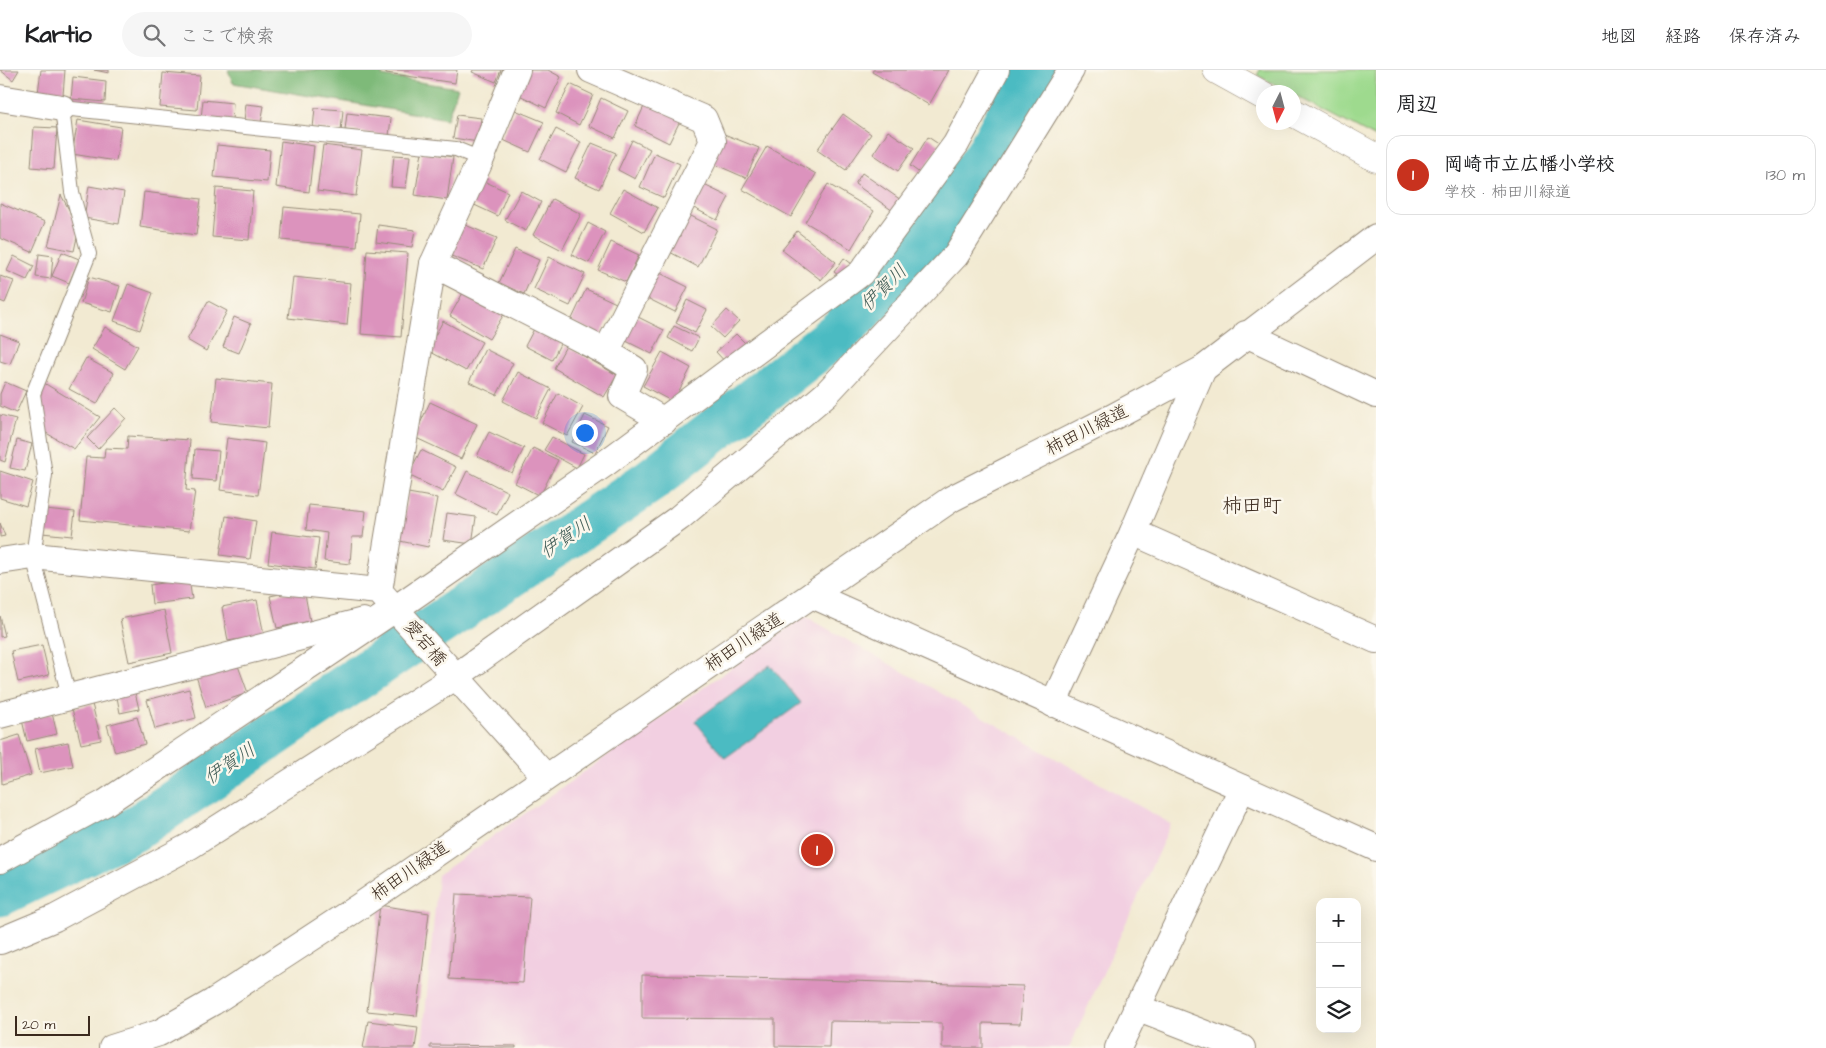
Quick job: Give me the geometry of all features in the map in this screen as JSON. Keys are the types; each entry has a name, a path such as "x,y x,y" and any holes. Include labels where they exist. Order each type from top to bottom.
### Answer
{"street":[{"path":"385,605 433,264 481,159 517,70"},
{"path":"591,70 704,119 713,140 606,352"},
{"path":"0,860 105,803 385,605 606,463 861,273 956,144 996,70"},
{"path":"0,941 55,918 190,846 455,677 679,518 826,394 956,255 1070,70"},
{"path":"1217,70 1256,92"},
{"path":"0,98 62,108"},
{"path":"1301,116 1376,158"},
{"name":"柿田川緑道","path":"112,1048 159,1033 213,1002 357,908 950,499 1111,418 1203,368 1376,237"},
{"path":"433,264 634,368 622,396 664,420"},
{"path":"1246,334 1376,395"},
{"path":"1053,704 1133,532 1203,368"},
{"path":"1133,532 1376,640"},
{"path":"0,561 33,556 385,605"},
{"path":"812,595 1376,848"},
{"path":"0,715 385,605"},
{"name":"愛宕橋","path":"385,605 455,677 546,777"},
{"path":"1118,1048 1242,788"},
{"path":"1136,1007 1242,1048"}],"lane":[{"path":"69,696 33,556 45,475 33,394 89,254 72,192 62,108 456,149 481,159"}],"shaded area":[{"path":"805,616 1171,824 1069,1048 422,1048 438,875"}],"green space":[{"path":"228,70 382,70 382,76 458,88 447,119 233,83"},
{"path":"1260,70 1376,70 1376,138 1301,98 1301,85 1276,85 1257,75"}],"water":[{"path":"770,665 801,703 725,758 695,721"}],"building":[{"path":"0,70 19,70 13,80"},
{"path":"41,70 65,70 63,95 38,93"},
{"path":"94,70 109,70 109,73"},
{"path":"386,70 457,70 455,83 386,73"},
{"path":"473,70 501,70 496,82 472,72"},
{"path":"524,70 548,70 561,77 546,108 513,92"},
{"path":"873,70 949,70 929,105 872,72"},
{"path":"163,73 200,76 197,110 160,107"},
{"path":"73,77 106,81 105,102 71,99"},
{"path":"570,84 593,95 579,125 556,113"},
{"path":"601,98 628,111 615,138 589,126"},
{"path":"203,100 233,103 232,121 201,118"},
{"path":"646,102 681,119 669,143 635,126"},
{"path":"246,104 264,106 261,123 244,121"},
{"path":"315,108 343,110 341,131 313,128"},
{"path":"515,110 544,122 530,152 501,139"},
{"path":"347,113 391,118 389,136 345,130"},
{"path":"843,114 871,134 846,170 817,150"},
{"path":"457,115 481,118 478,142 453,138"},
{"path":"78,120 121,127 116,161 72,154"},
{"path":"34,127 57,128 54,169 31,167"},
{"path":"556,129 581,142 566,172 540,159"},
{"path":"888,131 914,148 898,171 873,154"},
{"path":"724,134 759,148 746,178 712,163"},
{"path":"928,137 940,145 921,174 910,166"},
{"path":"632,140 650,149 635,179 618,170"},
{"path":"281,141 314,146 309,192 276,187"},
{"path":"592,143 616,153 599,189 575,178"},
{"path":"217,145 270,150 267,182 214,177"},
{"path":"323,145 362,150 356,196 317,191"},
{"path":"767,146 816,174 791,217 742,189"},
{"path":"422,152 453,157 447,200 415,195"},
{"path":"655,153 680,164 664,198 640,187"},
{"path":"394,155 410,156 406,188 391,187"},
{"path":"862,173 901,200 893,211 855,184"},
{"path":"479,179 508,192 498,216 468,202"},
{"path":"702,184 729,197 717,220 690,206"},
{"path":"828,184 874,211 851,249 805,222"},
{"path":"89,186 124,192 119,224 84,218"},
{"path":"216,188 253,191 249,240 212,237"},
{"path":"623,189 658,208 644,232 610,213"},
{"path":"521,191 541,202 526,231 505,220"},
{"path":"144,192 201,199 196,235 140,227"},
{"path":"61,195 79,228 74,251 48,246"},
{"path":"552,199 581,214 562,250 533,235"},
{"path":"0,203 45,222 32,252 0,238"},
{"path":"284,207 360,214 357,247 281,240"},
{"path":"685,213 717,229 698,267 666,250"},
{"path":"588,223 605,232 589,263 572,255"},
{"path":"463,224 497,238 483,269 449,255"},
{"path":"378,225 415,230 412,247 376,242"},
{"path":"797,231 836,262 821,280 782,250"},
{"path":"611,242 639,255 626,282 598,270"},
{"path":"515,249 539,260 524,294 499,283"},
{"path":"367,250 408,253 401,337 361,334"},
{"path":"62,252 79,259 69,283 52,276"},
{"path":"39,254 53,256 51,279 36,277"},
{"path":"14,256 34,266 27,280 7,271"},
{"path":"549,257 585,274 570,306 534,289"},
{"path":"844,258 856,267 845,280 834,272"},
{"path":"656,271 688,287 675,312 643,296"},
{"path":"0,276 14,281 5,303 0,301"},
{"path":"89,277 120,286 112,312 81,303"},
{"path":"293,277 351,283 347,325 288,318"},
{"path":"128,284 153,293 140,330 114,321"},
{"path":"586,289 616,303 601,336 571,321"},
{"path":"464,291 504,314 489,339 450,316"},
{"path":"687,300 707,310 695,333 676,323"},
{"path":"208,301 227,311 206,351 187,340"},
{"path":"727,310 739,321 723,338 711,327"},
{"path":"634,315 664,330 652,354 622,339"},
{"path":"234,317 251,324 239,353 223,347"},
{"path":"443,321 482,342 466,371 427,350"},
{"path":"674,326 699,338 692,351 668,338"},
{"path":"105,327 138,346 125,369 92,349"},
{"path":"534,329 561,342 552,360 525,346"},
{"path":"0,334 19,341 10,364 0,361"},
{"path":"736,334 748,346 728,365 716,352"},
{"path":"566,346 617,375 604,397 554,368"},
{"path":"485,349 513,363 497,395 469,382"},
{"path":"662,352 691,368 673,402 643,386"},
{"path":"86,358 114,373 97,404 69,389"},
{"path":"518,372 551,389 536,418 503,401"},
{"path":"216,378 272,384 268,428 211,422"},
{"path":"5,382 26,391 16,413 0,406 0,394"},
{"path":"44,383 100,417 74,449 41,430 39,401"},
{"path":"558,393 583,407 567,436 542,423"},
{"path":"430,402 477,424 461,459 414,437"},
{"path":"115,408 126,418 98,449 87,438"},
{"path":"0,415 16,419 5,462 0,460"},
{"path":"585,415 608,426 595,453 572,442"},
{"path":"489,432 524,448 512,473 477,456"},
{"path":"128,436 190,440 186,490 195,491 189,531 80,520 86,457 104,458 105,448 127,449"},
{"path":"552,437 584,454 577,468 544,450"},
{"path":"227,438 265,443 258,495 220,490"},
{"path":"17,440 32,444 25,471 10,468"},
{"path":"533,448 558,460 540,496 515,483"},
{"path":"195,449 219,451 216,481 193,479"},
{"path":"421,450 456,467 443,492 408,475"},
{"path":"0,471 33,482 26,506 0,498"},
{"path":"467,471 508,492 497,515 456,494"},
{"path":"408,493 437,498 428,547 400,541"},
{"path":"309,505 366,511 363,537 352,537 350,564 324,561 327,533 306,530"},
{"path":"45,509 75,512 72,536 42,533"},
{"path":"447,513 476,517 472,544 443,540"},
{"path":"226,516 256,521 250,559 220,555"},
{"path":"0,523 5,536 0,537"},
{"path":"272,532 319,538 315,569 268,563"},
{"path":"189,579 192,599 152,604 150,585"},
{"path":"304,589 310,621 277,628 270,596"},
{"path":"257,600 264,635 228,641 222,607"},
{"path":"164,610 172,653 129,662 120,619"},
{"path":"0,616 5,636 0,637"},
{"path":"42,645 49,675 18,682 11,651"},
{"path":"237,663 248,693 206,707 196,676"},
{"path":"134,688 139,709 120,713 116,692"},
{"path":"189,689 196,718 155,729 147,700"},
{"path":"92,704 101,740 81,744 72,709"},
{"path":"52,713 57,734 27,741 22,720"},
{"path":"137,717 145,744 115,752 107,725"},
{"path":"19,735 31,775 2,784 0,741"},
{"path":"68,742 73,766 40,773 35,749"},
{"path":"456,894 530,897 523,983 449,979"},
{"path":"380,905 429,913 417,1016 367,1011"},
{"path":"642,975 1023,986 1020,1024 983,1023 983,1048 942,1048 942,1023 830,1021 829,1047 775,1046 775,1019 642,1018"},
{"path":"368,1021 418,1027 415,1048 363,1048"},
{"path":"430,1045 516,1046 516,1048 430,1048"}],"waterway":[{"name":"伊賀川","path":"0,894 133,830 650,481 839,332 921,251 988,153 1033,70"}],"place":[{"name":"岡崎市立広幡小学校","path":"817,850"}],"district":[{"name":"柿田町","path":"1252,506"}]}
